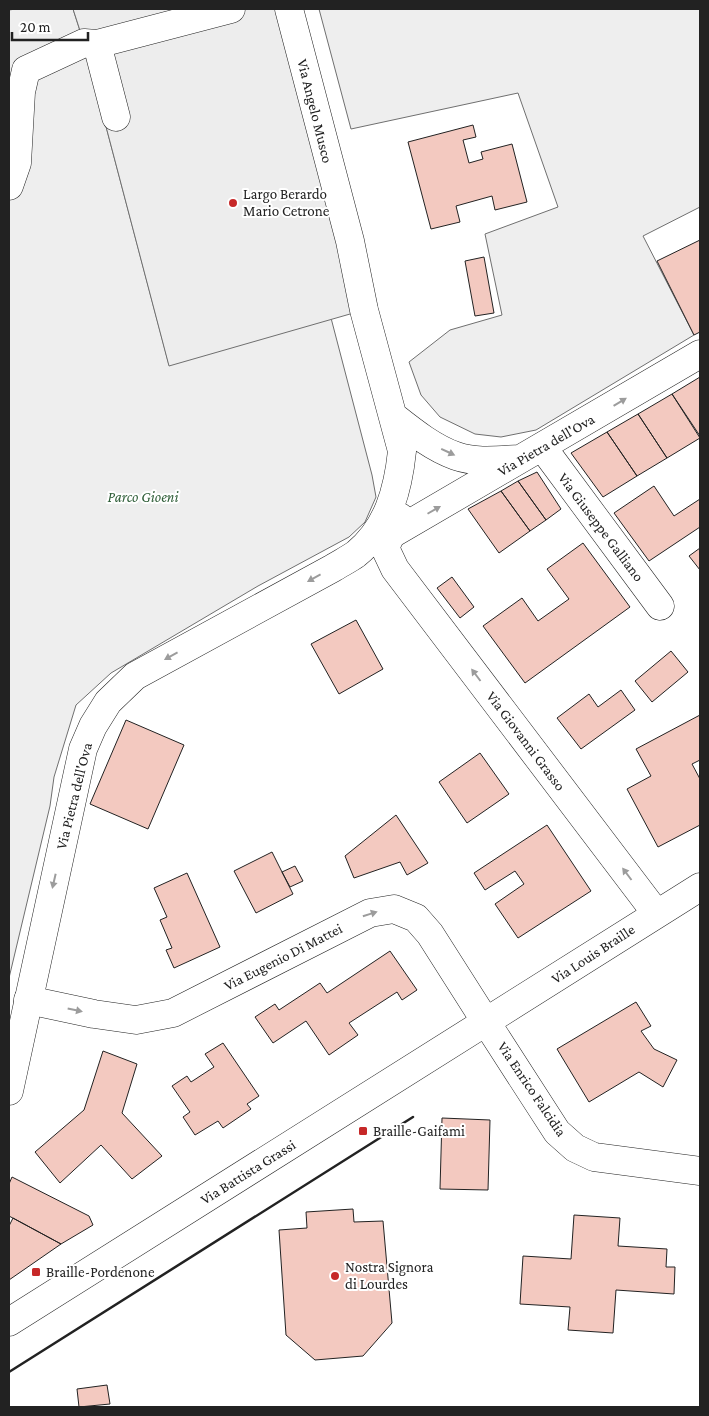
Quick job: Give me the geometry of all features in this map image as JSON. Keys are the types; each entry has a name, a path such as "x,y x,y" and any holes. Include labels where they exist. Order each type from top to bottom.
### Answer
{"main road":[{"path":"9,186 17,163 21,92 26,70 84,43 97,44 231,9"},
{"name":"Via Angelo Musco","path":"288,9 350,241 378,304 402,393 402,423"},
{"path":"97,44 116,117"},
{"name":"Via Pietra dell'Ova","path":"392,534 700,354"},
{"path":"402,423 440,448 457,456 476,460 533,453"},
{"path":"396,568 386,550 386,543 400,519 415,467 402,423"},
{"name":"Via Pietra dell'Ova","path":"9,1091 83,749 92,726 108,702 135,676 356,554 374,536 386,518 394,498 400,473 402,423"},
{"name":"Via Giuseppe Galliano","path":"533,453 660,606"},
{"path":"356,554 370,551 379,555 396,568"},
{"name":"Via Giovanni Grasso","path":"396,568 656,913"},
{"name":"Via Louis Braille","path":"486,1022 700,887"},
{"name":"Via Eugenio Di Mattei","path":"28,1000 94,1014 136,1020 174,1013 370,913 394,909 416,918 430,934 486,1022"},
{"name":"Via Enrico Falcidia","path":"486,1022 557,1132 575,1148 594,1156 700,1171"},
{"name":"Via Battista Grassi","path":"9,1322 486,1022"}],"green space":[{"name":"Parco Gioeni","path":"73,9 84,43 169,365 331,318 376,497 365,522 349,537 258,586 111,673 76,705 54,777 50,806 9,978 9,10"},
{"path":"319,9 700,9 700,207 643,236 694,335 536,430 501,437 475,434 440,417 421,395 409,362 450,330 502,315 485,234 558,207 518,93 351,129"}],"shaded area":[{"name":"Largo Berardo Mario Cetrone","path":"73,9 289,9 364,310 169,366 84,43"}],"building":[{"path":"473,125 476,137 463,140 469,163 483,159 481,152 512,144 527,202 495,210 492,196 456,206 460,222 431,229 408,142"},
{"path":"700,240 700,332 694,335 657,261"},
{"path":"484,257 494,313 475,316 465,261"},
{"path":"700,377 700,436 672,394"},
{"path":"672,394 700,438 667,458 638,414"},
{"path":"638,414 667,458 637,476 607,432"},
{"path":"607,432 637,476 603,497 571,453"},
{"path":"537,472 561,509 546,520 518,481"},
{"path":"518,481 546,520 530,531 501,491"},
{"path":"654,486 674,516 700,499 700,527 649,561 614,513"},
{"path":"501,491 530,531 499,553 468,509"},
{"path":"583,543 630,607 525,683 483,626 522,598 538,621 569,599 547,569"},
{"path":"700,548 700,570 689,556"},
{"path":"452,577 474,607 460,618 437,588"},
{"path":"356,620 383,669 339,694 311,644"},
{"path":"671,651 688,672 652,702 635,681"},
{"path":"621,690 635,710 581,749 557,718 589,694 598,707"},
{"path":"700,715 700,760 692,764 700,779 700,825 658,847 627,789 651,776 636,749"},
{"path":"126,720 184,745 148,829 90,804"},
{"path":"480,753 509,794 467,823 439,782"},
{"path":"396,815 428,863 407,875 400,862 354,878 345,856"},
{"path":"547,825 591,891 518,938 495,904 524,884 515,871 485,890 474,873"},
{"path":"272,852 293,894 256,913 234,871"},
{"path":"295,866 303,881 290,887 282,872"},
{"path":"187,873 220,947 174,968 166,950 172,948 160,920 167,917 154,888"},
{"path":"390,951 417,990 402,1000 397,992 349,1023 358,1035 329,1055 306,1021 273,1043 255,1017 275,1004 279,1010 320,983 327,993"},
{"path":"636,1002 651,1026 641,1031 654,1049 677,1060 663,1087 639,1072 589,1102 557,1049"},
{"path":"223,1043 259,1096 247,1104 251,1109 223,1128 218,1121 195,1135 183,1117 190,1112 172,1086 187,1076 191,1082 214,1067 205,1054"},
{"path":"103,1051 137,1064 122,1113 162,1156 132,1179 101,1145 60,1183 35,1152 84,1110"},
{"path":"442,1118 490,1120 488,1190 440,1189"},
{"path":"12,1177 89,1216 93,1225 61,1244 9,1216 9,1184"},
{"name":"Nostra Signora di Lourdes","path":"353,1209 354,1222 383,1221 392,1323 363,1356 315,1360 286,1335 279,1230 307,1228 306,1212"},
{"path":"574,1215 620,1218 618,1246 667,1249 666,1267 675,1267 674,1294 616,1290 613,1333 568,1330 570,1307 520,1304 523,1256 571,1259"},
{"path":"13,1218 61,1244 9,1280 9,1226"},
{"path":"107,1385 110,1404 79,1407 77,1389"}],"wall":[{"path":"9,1372 413,1117"}],"place":[{"name":"Largo Berardo Mario Cetrone","path":"233,203"},
{"name":"Braille-Gaifami","path":"363,1131"},
{"name":"Braille-Pordenone","path":"36,1272"},
{"name":"Nostra Signora di Lourdes","path":"335,1276"}]}
